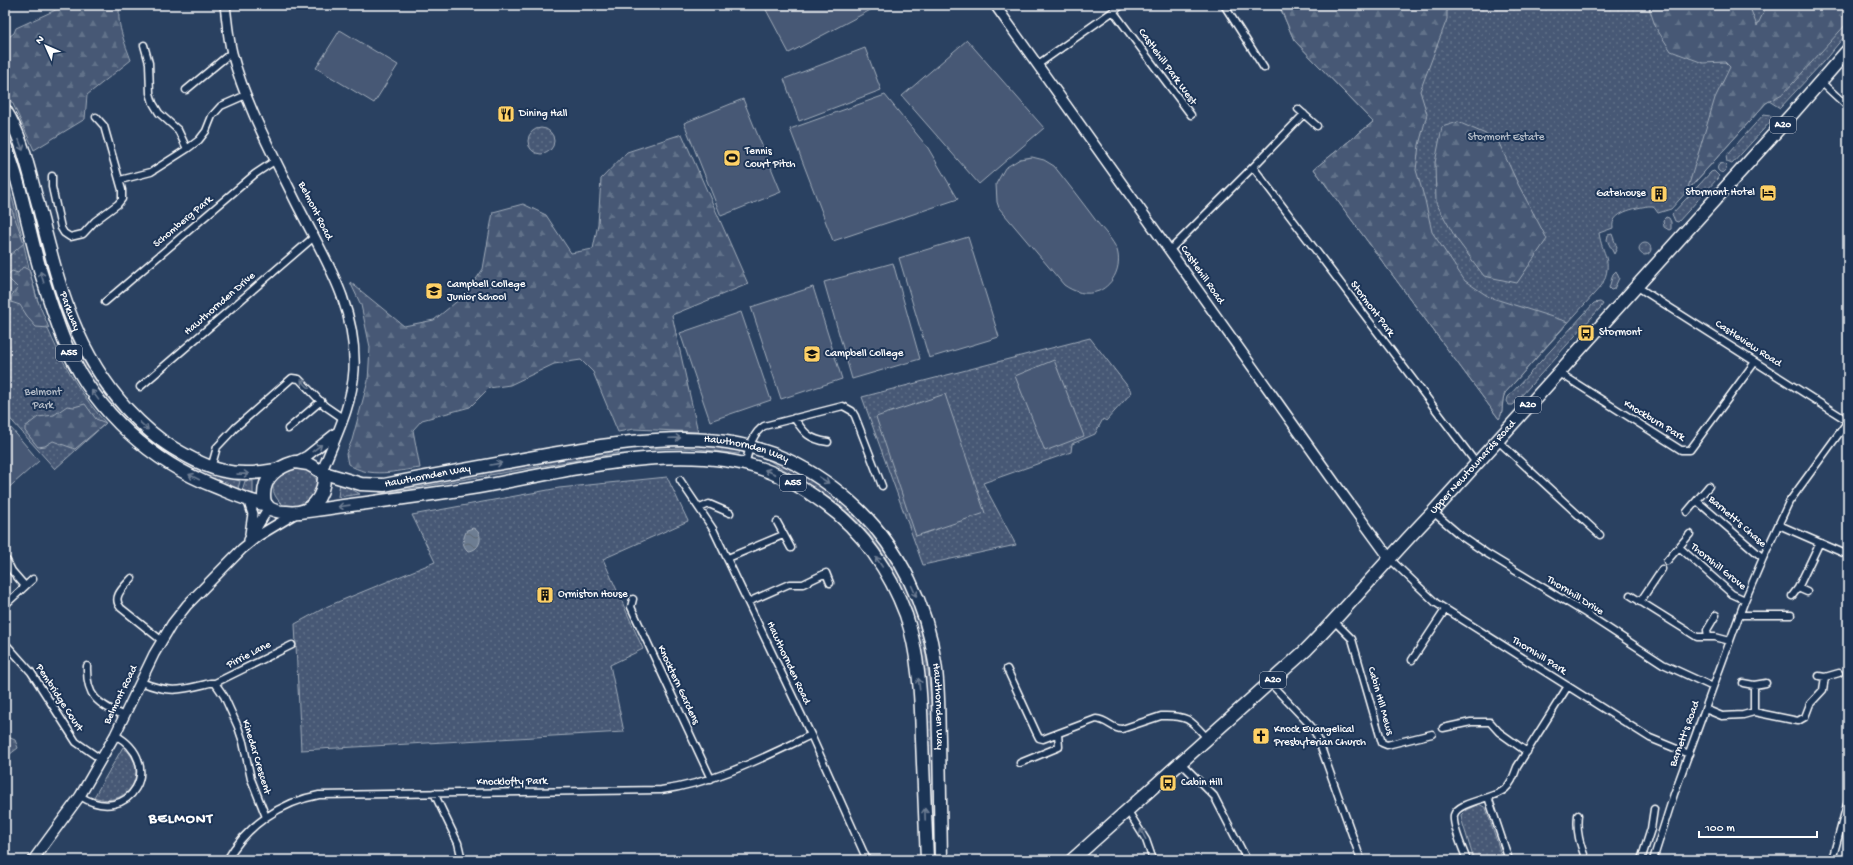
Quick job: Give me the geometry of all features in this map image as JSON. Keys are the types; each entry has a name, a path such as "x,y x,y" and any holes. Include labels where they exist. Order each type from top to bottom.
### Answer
{"highway":[{"name":"Upper Newtownards Road","path":"1072,860 1270,683 1334,621 1390,559 1405,540 1433,512 1821,82 1848,50"},
{"name":"Parkway","path":"5,110 25,153 55,268 69,314 92,364 117,398 165,444 211,468 239,474 276,470"},
{"name":"Parkway","path":"5,145 18,178 40,271 53,311 68,351 93,392 106,409 124,427 159,457 201,481 249,502 268,506"},
{"name":"Hawthornden Way","path":"323,472 361,484 384,485 624,442 686,438 711,439 751,447 787,459 804,467 835,488 873,524 896,555 907,575 924,616 935,663 938,698 941,860"},
{"name":"Hawthornden Way","path":"298,512 464,489 615,462 647,458 717,459 763,470 800,486 833,509 848,522 869,546 885,570 906,615 915,652 920,701 927,860"},
{"name":"A55","path":"276,470 295,462 308,464 323,472"},
{"path":"268,506 264,499 264,490 267,481 276,470"},
{"path":"298,512 310,508 320,497 324,484 323,472"},
{"name":"A55","path":"268,506 277,511 298,512"},
{"path":"941,825 945,836 946,860"}],"main road":[{"name":"Belmont Road","path":"225,5 232,52 246,95 276,160 338,282 346,304 350,322 354,348 352,388 344,419 323,472"},
{"name":"Castlehill Road","path":"994,5 1390,559"},
{"name":"Belmont Road","path":"295,462 307,456 338,431"},
{"path":"248,542 253,514 249,502"},
{"name":"Belmont Road","path":"33,860 80,796 102,760 161,640 188,604 248,542 268,506"},
{"name":"Belmont Road","path":"242,549 258,536 298,512"}],"street":[{"path":"1037,65 1122,5"},
{"path":"1224,5 1264,68"},
{"name":"Castlehill Park West","path":"1113,11 1190,115"},
{"path":"144,45 150,78 150,93 153,103 159,113 178,130 187,149"},
{"path":"186,90 232,52"},
{"path":"1821,82 1848,107"},
{"path":"120,180 151,172 187,149 199,140 206,131 212,116 222,106 246,95"},
{"path":"1298,109 1317,126"},
{"path":"1170,250 1304,114"},
{"path":"52,176 52,187 61,228 70,238 83,234 95,221 118,204 122,199 120,180 104,126 96,117"},
{"name":"Schomberg Park","path":"104,302 255,174 276,160"},
{"name":"Stormont Park","path":"1253,167 1476,463"},
{"name":"Hawthornden Drive","path":"140,387 314,237"},
{"name":"Castleview Road","path":"1636,286 1755,362 1790,382 1848,421"},
{"name":"Knockburn Park","path":"1558,372 1681,450 1690,450 1755,362"},
{"path":"211,468 217,448 235,428 292,378 300,379 321,401 344,419"},
{"path":"288,429 321,401"},
{"path":"745,465 754,435 764,426 837,406 843,406 852,411 882,486"},
{"path":"794,418 804,432 813,439 828,442"},
{"name":"Barnett's Road","path":"1654,860 1713,686 1739,615 1763,558 1789,502 1848,421"},
{"path":"1498,440 1600,535"},
{"name":"Hawthornden Road","path":"680,480 713,529 728,558 811,735 867,860"},
{"name":"Barnett's Chase","path":"1687,512 1709,486"},
{"name":"Barnett's Chase","path":"1697,500 1763,558"},
{"path":"700,508 709,504 730,513"},
{"name":"Thornhill Drive","path":"1433,512 1473,545 1585,613 1663,664 1713,686"},
{"path":"777,522 791,548"},
{"path":"1779,525 1819,544 1848,555"},
{"name":"Thornhill Grove","path":"1667,561 1690,534"},
{"path":"728,558 783,535"},
{"path":"1792,596 1798,588 1819,544"},
{"name":"Thornhill Grove","path":"1679,547 1732,594 1745,600"},
{"name":"Thornhill Park","path":"1390,559 1445,610 1650,738 1689,754"},
{"path":"7,561 12,571 25,586"},
{"path":"1640,602 1662,568"},
{"path":"748,602 789,584 803,584 826,573 830,583"},
{"path":"132,578 117,596 117,603 121,608 161,640"},
{"path":"6,601 33,579"},
{"path":"1798,588 1806,592"},
{"path":"1630,595 1697,638 1715,637 1730,641"},
{"name":"Knocktern Gardens","path":"633,598 631,607 711,779"},
{"path":"1412,660 1445,610"},
{"path":"1708,637 1707,630 1716,615"},
{"path":"1739,615 1791,615"},
{"name":"Cabin HIll Mews","path":"1334,621 1352,638 1382,744 1387,745 1432,734"},
{"name":"Pembridge Court","path":"5,643 31,672 76,742 102,760"},
{"name":"Pirrie Lane","path":"141,682 158,688 180,691 215,683 292,645"},
{"path":"87,666 88,686 92,695 111,709 124,716"},
{"path":"1007,669 1039,738 1048,739 1096,719 1103,719 1115,728 1122,729 1168,716 1190,720 1207,738"},
{"path":"1705,709 1722,716 1744,715 1754,712 1798,721 1805,717 1810,704 1824,690 1822,676 1839,673"},
{"name":"Kinedar Crescent","path":"215,683 224,696 238,727 243,742 251,779 266,817"},
{"path":"1270,683 1311,726 1317,736 1361,860"},
{"path":"1743,683 1754,685 1766,683"},
{"path":"1754,685 1754,712"},
{"path":"1467,860 1454,823 1456,811 1462,807 1505,790 1512,781 1517,767 1568,686"},
{"path":"1444,728 1471,722 1490,722 1500,732 1527,752"},
{"path":"1020,763 1058,746 1058,734"},
{"path":"80,796 99,805 113,805 125,798 136,786 140,773 138,756 128,744 115,735"},
{"name":"Knocklofty Park","path":"227,860 241,840 266,817 294,801 318,796 661,790 687,786 711,779 811,735"},
{"path":"1181,762 1214,796 1247,860"},
{"path":"434,793 458,843 462,860"},
{"path":"1488,797 1509,860"},
{"path":"1832,860 1848,801"},
{"path":"1641,860 1651,829 1654,809"},
{"path":"1128,811 1146,840 1153,860"},
{"path":"1578,815 1577,829 1580,844 1586,860"}],"green space":[{"path":"61,5 121,5 119,11 120,25 131,60 87,95 85,119 34,150 13,104 5,92 5,40 14,33 16,28 62,7"},
{"path":"880,5 789,53 764,6"},
{"name":"Stormont Estate","path":"1279,5 1848,5 1848,32 1823,62 1780,108 1769,101 1766,103 1671,209 1658,213 1653,206 1648,206 1625,212 1616,218 1613,223 1613,228 1599,233 1607,263 1607,269 1602,285 1505,393 1501,416 1499,419 1314,169 1373,122 1294,40"},
{"path":"1279,5 1447,5 1447,19 1420,91 1427,114 1419,145 1416,170 1425,200 1432,232 1465,281 1489,297 1568,322 1505,393 1501,416 1499,419 1314,169 1373,122 1294,40"},
{"path":"1648,5 1749,5 1757,26 1767,5 1848,5 1848,22 1784,93 1766,103 1687,191 1715,98 1730,67 1725,62 1703,63 1671,51 1656,28"},
{"path":"340,30 398,65 374,103 316,68"},
{"path":"967,40 1044,128 979,184 902,96"},
{"path":"865,48 881,90 799,121 784,79"},
{"path":"885,95 928,148 958,199 833,241 790,129"},
{"name":"Tennis Court Pitch","path":"743,99 781,192 721,216 684,123"},
{"path":"1764,114 1770,115 1772,118 1771,121 1732,164 1727,162 1726,156"},
{"path":"5,117 18,145 89,366 184,460 214,474 240,481 238,489 210,478 183,464 158,447 134,428 113,407 94,383 79,358 60,314 45,266 24,180 16,153 6,129"},
{"path":"1458,122 1497,139 1518,184 1547,239 1517,283 1484,276 1455,237 1436,203 1435,163 1442,127"},
{"path":"541,128 550,132 554,141 550,150 541,154 532,150 528,141 532,132"},
{"path":"682,134 748,284 672,315 698,432 634,429 618,432 593,372 581,360 554,364 510,385 489,388 470,407 422,420 413,430 420,468 374,473 356,469 348,464 346,454 352,440 368,381 370,347 361,305 350,282 404,326 434,320 466,294 483,269 493,212 523,204 546,215 571,253 593,249 598,224 601,179 627,152"},
{"path":"1032,157 1044,160 1054,166 1117,250 1118,262 1116,274 1109,284 1099,291 1085,293 1072,290 1064,285 999,208 997,202 996,184 1005,168 1020,159"},
{"path":"1720,164 1724,164 1726,168 1724,172 1720,172 1718,170 1718,166"},
{"path":"1714,171 1719,176 1717,179 1678,222 1675,221 1672,214 1711,172"},
{"name":"Belmont Park","path":"5,177 15,207 29,268 42,314 56,348 65,365 85,396 106,423 55,469 5,413"},
{"path":"5,191 24,243 8,257 5,256"},
{"path":"1666,217 1669,218 1671,222 1671,229 1669,230 1664,227 1663,220"},
{"path":"1612,234 1617,248 1614,254 1607,240 1608,235"},
{"path":"968,237 999,337 929,358 899,258"},
{"path":"1643,243 1647,243 1651,249 1647,255 1643,255 1639,251 1639,247"},
{"path":"893,263 920,359 852,379 824,282"},
{"path":"23,267 29,270 37,299 49,328 36,327 20,305 11,302 12,295 18,288 6,276 12,271 18,273"},
{"path":"1616,271 1619,278 1614,289 1611,290 1609,288 1613,274"},
{"path":"813,287 842,379 781,399 751,307"},
{"path":"1600,302 1603,304 1601,307 1513,405 1509,405 1507,401 1508,397 1594,303"},
{"path":"741,312 771,400 710,421 680,333"},
{"path":"1090,338 1132,392 1106,421 1103,419 1095,434 1072,444 1071,452 983,483 1016,545 923,565 862,397"},
{"path":"1054,360 1084,436 1045,451 1015,376"},
{"path":"945,394 985,513 916,536 876,417"},
{"path":"85,404 96,419 106,423 75,449 53,441 45,446 38,447 25,431 25,427 38,417 54,415 67,406 74,407"},
{"path":"5,421 39,461 5,491"},
{"path":"688,443 740,449 739,454 690,448 650,449 649,445"},
{"path":"618,448 619,453 414,488 383,493 379,492 379,489"},
{"path":"756,454 809,477 836,498 864,523 886,550 902,578 914,608 923,640 928,673 933,744 933,859 920,648 907,602 898,581 887,560 874,541 842,508 809,484"},
{"path":"300,467 313,475 316,480 317,484 314,494 306,506 286,507 275,496 273,487 274,483 276,478 286,469"},
{"path":"667,477 688,521 603,559 643,649 610,665 624,732 301,750 295,624 328,606 435,562 412,515 559,488"},
{"path":"245,481 253,481 253,496 242,491"},
{"path":"340,482 360,494 338,497"},
{"path":"8,737 15,740 18,748 5,758 5,739"},
{"path":"123,747 131,756 135,766 136,776 132,786 126,793 117,798 106,800 94,797"},
{"path":"1479,804 1486,808 1503,860 1474,860 1461,815 1466,810"}],"water":[{"path":"473,528 477,530 480,541 476,548 468,551 464,546 464,539 467,530"}],"place":[{"name":"Dining Hall","path":"506,114"},
{"name":"Tennis Court Pitch","path":"732,158"},
{"name":"Stormont Hotel","path":"1768,193"},
{"name":"Gatehouse","path":"1659,194"},
{"name":"Campbell College Junior School","path":"434,291"},
{"name":"Stormont","path":"1586,333"},
{"name":"Campbell College","path":"812,354"},
{"name":"Ormiston House","path":"545,595"},
{"name":"Knock Evangelical Presbyterian Church","path":"1261,736"},
{"name":"Cabin Hill","path":"1168,783"}],"district":[{"name":"BELMONT","path":"181,819"}]}
